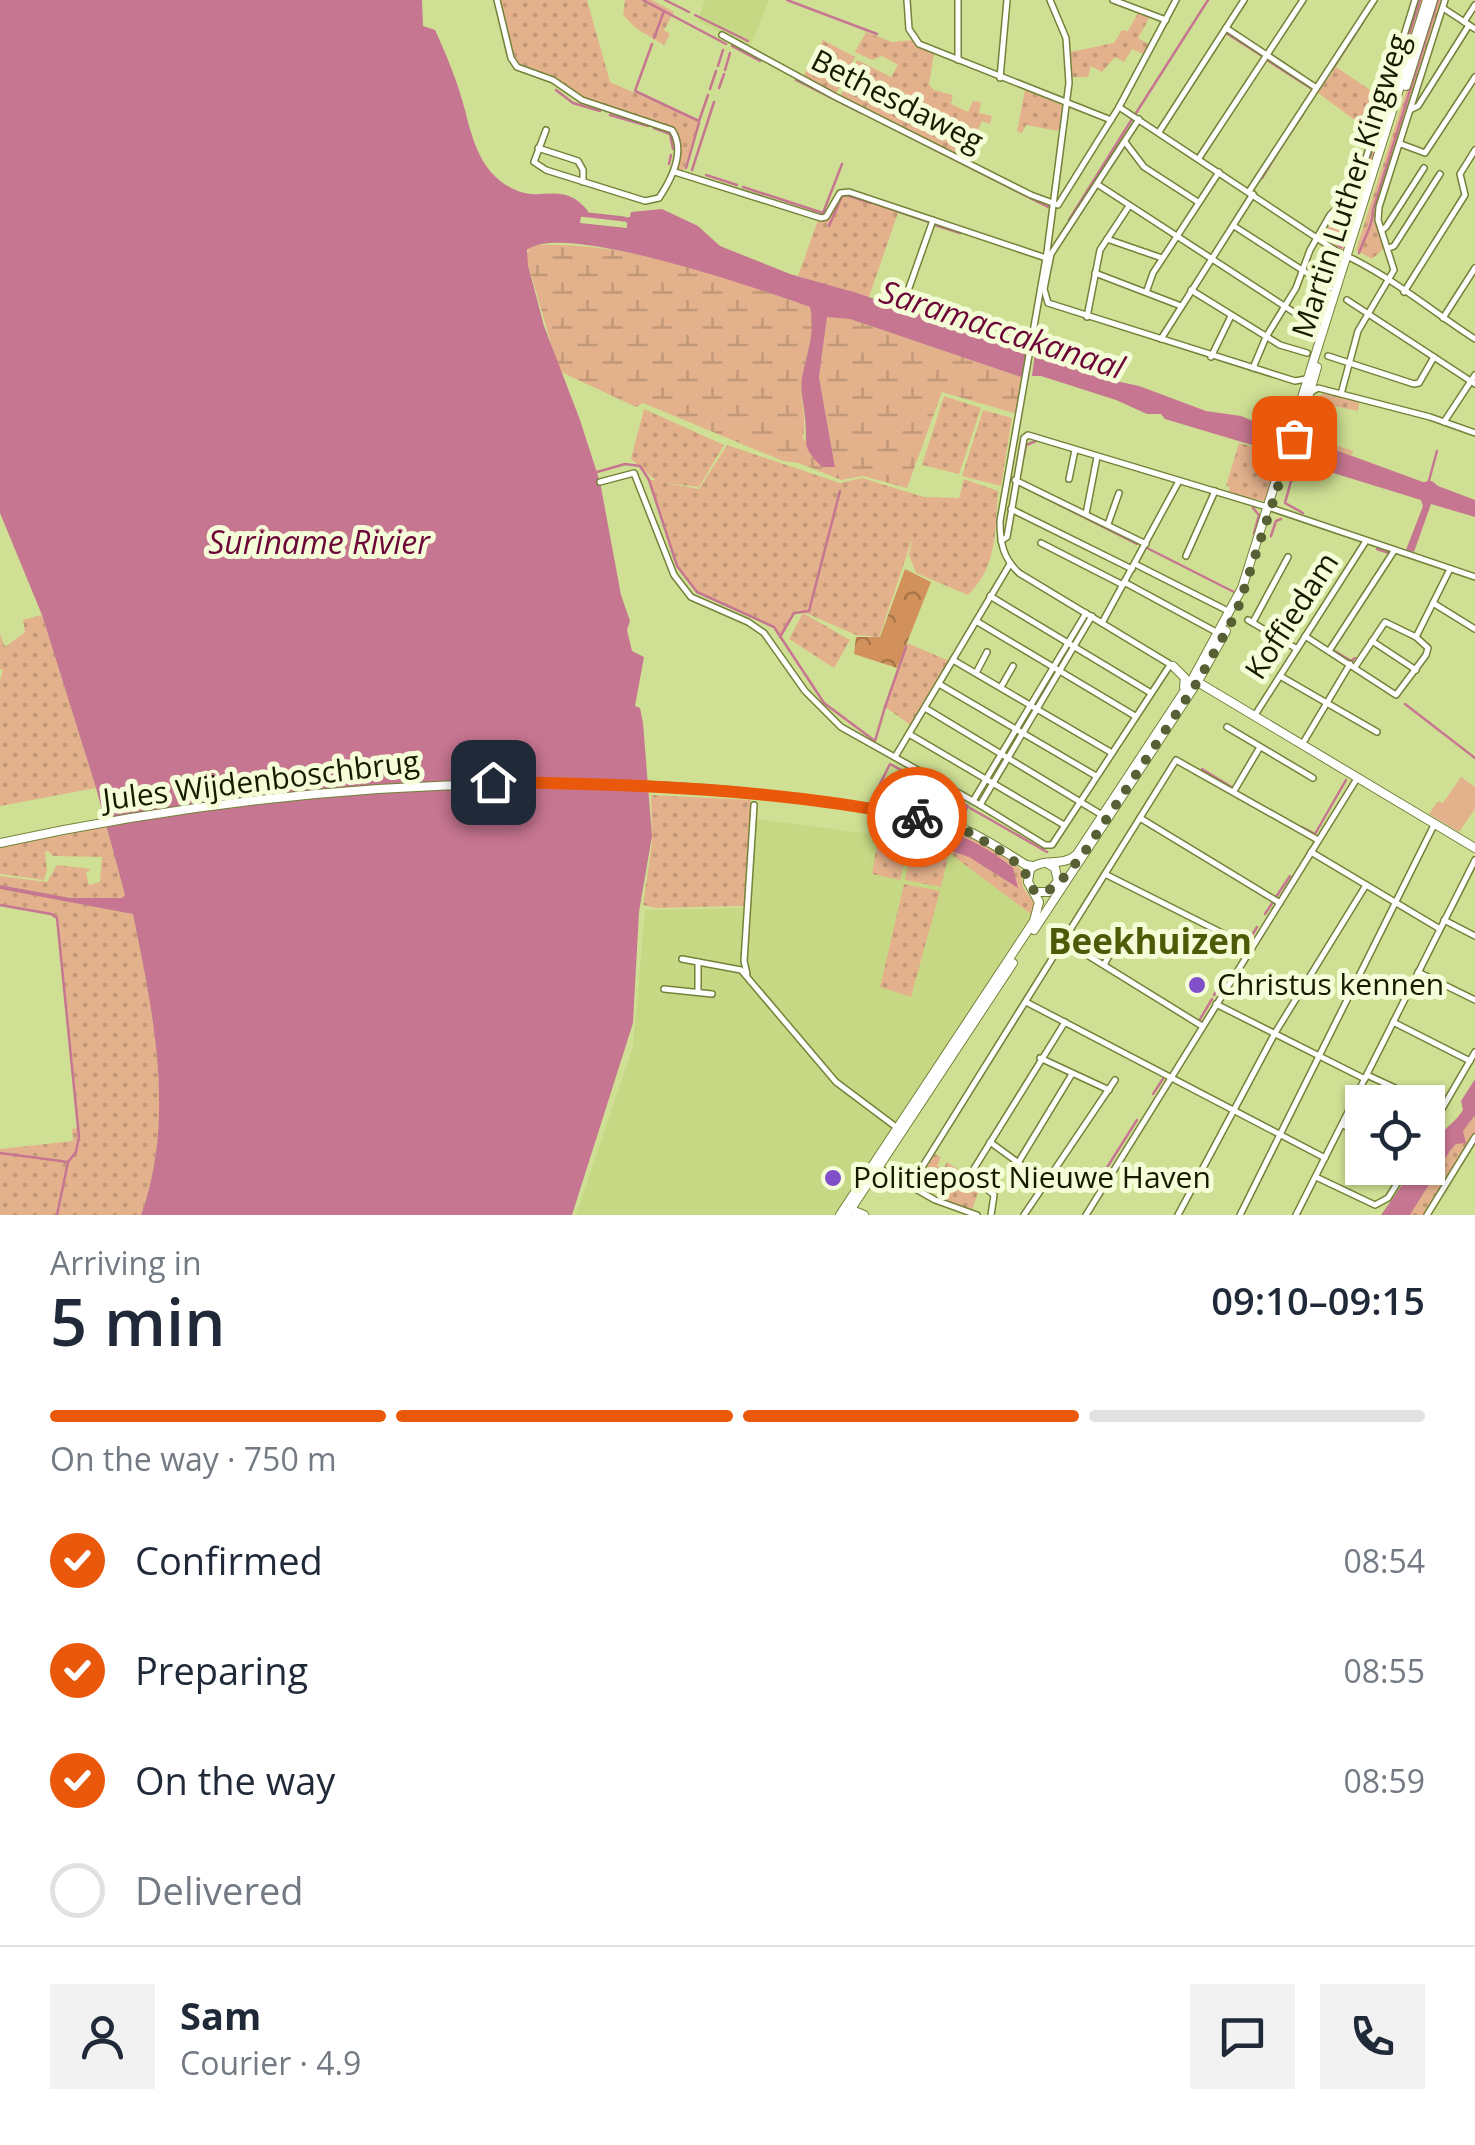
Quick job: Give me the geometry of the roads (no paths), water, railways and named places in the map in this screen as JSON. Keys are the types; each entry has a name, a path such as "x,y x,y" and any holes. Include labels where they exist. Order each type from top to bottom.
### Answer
{"main road":[{"name":"Martin Luther Kingweg","path":"1269,508 1431,0"},
{"path":"845,1213 879,1168 1034,921 1039,902 1028,882 1030,870 1074,858 1195,680 1242,588 1269,508"},
{"path":"845,1213 1036,928 1236,614 1269,508"},
{"path":"1172,665 1186,682 1176,704"},
{"path":"1195,680 1475,848"},
{"name":"Jules Wijdenboschbrug","path":"0,843 60,829 302,793 493,782 598,783 726,791 902,814 961,828 1030,870"},
{"path":"1036,928 1055,888 1080,859"},
{"path":"1047,863 1057,872 1055,888"},
{"path":"1035,892 1055,888"},
{"path":"845,1213 864,1215"}],"street":[{"path":"496,0 511,58 517,67 553,80 591,104 672,130 677,140 675,172 661,196 651,202 583,182 535,166 546,130"},
{"path":"907,0 907,21 915,39 1000,78 1111,120"},
{"path":"958,0 958,60"},
{"path":"1000,78 1007,0"},
{"path":"1050,0 1068,48 1066,104 1044,296 1048,303 1211,356 1475,433"},
{"path":"1113,0 1166,20"},
{"path":"1052,204 1061,203 1176,0"},
{"path":"1158,132 1244,0"},
{"path":"1199,158 1303,0"},
{"path":"1161,340 1374,0"},
{"path":"1252,368 1330,215 1356,186 1415,0"},
{"path":"1341,394 1356,337 1394,270 1378,220 1379,207 1444,4 1470,26"},
{"path":"1410,109 1418,106 1470,26 1475,5"},
{"path":"1226,28 1316,88"},
{"name":"Bethesdaweg","path":"722,36 1052,204"},
{"path":"1400,143 1425,153 1475,77"},
{"path":"1118,106 1318,236 1364,261 1388,282 1475,339"},
{"path":"1138,119 1048,258 1000,521 1001,541 1010,564 1030,580 1195,680"},
{"path":"1125,142 1144,167 1198,202"},
{"path":"538,148 578,161 583,182"},
{"path":"1404,292 1464,198 1466,191 1460,172 1475,150"},
{"path":"1382,230 1424,168"},
{"path":"675,172 823,218 844,191 1048,258"},
{"path":"1147,290 1162,258 1219,172"},
{"path":"1388,248 1394,246 1440,174"},
{"path":"1097,184 1318,328"},
{"path":"1087,317 1100,250 1129,206"},
{"path":"904,302 933,220"},
{"path":"1234,226 1330,288"},
{"path":"1107,240 1162,258"},
{"path":"1443,318 1475,268"},
{"path":"1096,273 1181,306"},
{"path":"1191,290 1266,337 1307,353"},
{"path":"1347,300 1474,380 1444,422"},
{"path":"1211,356 1231,316"},
{"path":"1328,356 1416,384 1434,357"},
{"path":"1295,381 1310,386"},
{"path":"1001,541 1007,537 1026,436 1269,508 1475,577"},
{"path":"1069,479 1075,450"},
{"path":"1086,514 1097,457"},
{"path":"600,482 634,473 682,587 701,604 748,622 764,633 820,707 841,726 1049,846 1172,665"},
{"path":"1015,480 1146,544"},
{"path":"1102,624 1179,481"},
{"path":"1186,556 1215,492"},
{"path":"1108,524 1119,494"},
{"path":"1011,509 1231,613"},
{"name":"Koffiedam","path":"1255,715 1366,541"},
{"path":"1041,543 1219,634"},
{"path":"1329,652 1394,551"},
{"path":"1288,558 1250,621 1297,649"},
{"path":"895,757 1010,564"},
{"path":"1416,637 1450,569"},
{"path":"990,596 1151,693"},
{"path":"1433,603 1475,629"},
{"path":"980,804 989,781 1089,614"},
{"path":"976,620 1136,716"},
{"path":"1302,744 1326,702 1352,666 1372,641 1385,622 1416,637 1428,648 1402,691 1393,694 1352,666 1305,636"},
{"path":"1372,641 1416,670"},
{"path":"976,673 987,652"},
{"path":"953,660 1112,753"},
{"path":"1001,687 1013,666"},
{"path":"1280,676 1377,732"},
{"path":"940,684 1097,776"},
{"path":"925,708 1102,815"},
{"path":"1226,727 1313,778"},
{"path":"909,734 1064,825"},
{"path":"1234,792 1260,747"},
{"path":"910,1186 1176,760 1318,840"},
{"path":"1086,1215 1358,776"},
{"path":"973,800 989,781"},
{"path":"748,976 744,962 754,805"},
{"path":"1140,818 1280,903"},
{"path":"1240,1215 1435,823"},
{"path":"1311,852 1440,929"},
{"path":"1296,1215 1475,860"},
{"path":"1105,874 1252,948"},
{"path":"1178,1215 1275,1033 1366,885"},
{"path":"1444,920 1475,936"},
{"path":"1104,965 1122,933"},
{"path":"1063,940 1202,1026"},
{"path":"682,959 735,968 748,976 836,1082 900,1130"},
{"path":"698,962 698,992"},
{"path":"1418,972 1475,1000"},
{"path":"664,989 712,994"},
{"path":"1026,1002 1325,1158"},
{"path":"1216,1004 1384,1085"},
{"path":"991,1215 994,1195 970,1178 1065,1022"},
{"path":"1393,1022 1470,1061"},
{"path":"1445,1103 1475,1052"},
{"path":"1040,1058 1109,1090"},
{"path":"1018,1162 1072,1074"},
{"path":"1024,1215 1115,1080"},
{"path":"1427,1215 1475,1137"},
{"path":"990,1142 1046,1183"},
{"path":"1466,1150 1475,1152"},
{"path":"879,1168 935,1200 976,1215"},
{"path":"1315,1177 1375,1205 1388,1198 1396,1185"}],"water":[{"name":"Suriname Rivier","path":"0,0 422,0 423,26 435,30 456,80 476,146 488,168 506,185 527,194 570,197 588,211 586,217 581,216 580,223 627,228 621,218 630,217 631,212 662,209 698,226 720,246 790,274 1028,351 1027,379 850,319 827,317 819,377 835,467 822,467 806,444 802,393 811,335 810,307 710,274 620,251 547,243 527,250 544,326 600,482 621,595 630,621 627,630 632,651 644,657 635,706 640,708 643,723 652,836 639,912 633,1023 572,1215 141,1215 157,1141 158,1065 133,914 0,889 0,885 71,898 125,895 42,615 0,513"},
{"path":"1035,352 1093,376 1139,386 1206,411 1241,416 1288,436 1282,454 1032,376"},
{"path":"1297,439 1423,482 1432,481 1475,500 1475,517 1431,504 1414,552 1406,550 1423,506 1421,500 1291,460"},
{"path":"880,818 904,831 932,829 976,843 1013,868 1018,888 969,857 891,831"},
{"path":"1475,1079 1475,1115 1463,1131 1466,1143 1456,1144 1445,1159 1445,1131 1463,1110 1461,1101"},
{"path":"1402,1185 1429,1185 1410,1215 1381,1215"}],"waterway":[{"path":"643,0 726,44"},
{"path":"665,0 689,12"},
{"path":"787,0 877,34"},
{"path":"1136,113 1208,0"},
{"path":"1326,236 1341,247 1420,0"},
{"path":"1359,253 1438,0"},
{"path":"654,38 664,11"},
{"path":"695,15 748,41"},
{"path":"1332,70 1363,22"},
{"path":"1226,33 1262,56"},
{"path":"652,44 635,91 699,121 708,95"},
{"path":"732,46 760,61"},
{"path":"718,66 723,50"},
{"path":"725,70 730,53"},
{"path":"1267,60 1312,89"},
{"path":"710,89 716,71"},
{"path":"719,88 724,74"},
{"path":"796,80 861,113"},
{"path":"556,90 573,103 600,111"},
{"path":"692,170 714,102"},
{"path":"1287,138 1303,114"},
{"path":"610,115 648,126"},
{"path":"870,117 1048,207"},
{"path":"1069,220 1132,119"},
{"path":"686,168 699,123"},
{"path":"654,128 670,134 673,149"},
{"path":"1262,178 1285,141"},
{"path":"669,164 671,155"},
{"path":"743,187 823,213 842,164"},
{"path":"706,175 737,185"},
{"path":"829,226 842,196 871,203"},
{"path":"876,204 929,222"},
{"path":"580,214 624,219"},
{"path":"935,225 960,233"},
{"path":"1024,456 1026,445 1036,441"},
{"path":"1428,484 1437,451"},
{"path":"597,472 625,464 640,466 649,480 677,566 697,592 774,627 824,703 875,741 885,707"},
{"path":"1291,481 1285,503 1303,513"},
{"path":"1024,487 1137,544"},
{"path":"780,637 794,613 809,611 840,491"},
{"path":"1253,508 1259,515 1254,533"},
{"path":"1271,536 1276,521 1281,519"},
{"path":"1147,548 1234,592"},
{"path":"1377,549 1389,553"},
{"path":"885,707 906,647"},
{"path":"1333,650 1351,661 1355,658"},
{"path":"1405,704 1475,758"},
{"path":"876,792 890,764 968,806 961,818 921,804"},
{"path":"1202,769 1233,788"},
{"path":"1302,827 1315,834 1346,780"},
{"path":"970,808 1047,852"},
{"path":"1276,897 1290,876"},
{"path":"1265,914 1273,902"},
{"path":"0,905 57,918 79,1137 76,1152 68,1162"},
{"path":"1248,942 1257,927"},
{"path":"1214,995 1222,982"},
{"path":"1199,1021 1212,999"},
{"path":"1153,1094 1163,1079"},
{"path":"1101,1177 1137,1120"},
{"path":"0,1153 68,1162 57,1215"}],"place":[{"name":"Christus kennen","path":"1197,985"},
{"name":"Politiepost Nieuwe Haven","path":"833,1178"}],"district":[{"name":"Beekhuizen","path":"1150,942"}],"water label":[{"name":"Saramaccakanaal","path":"1002,330"}]}
